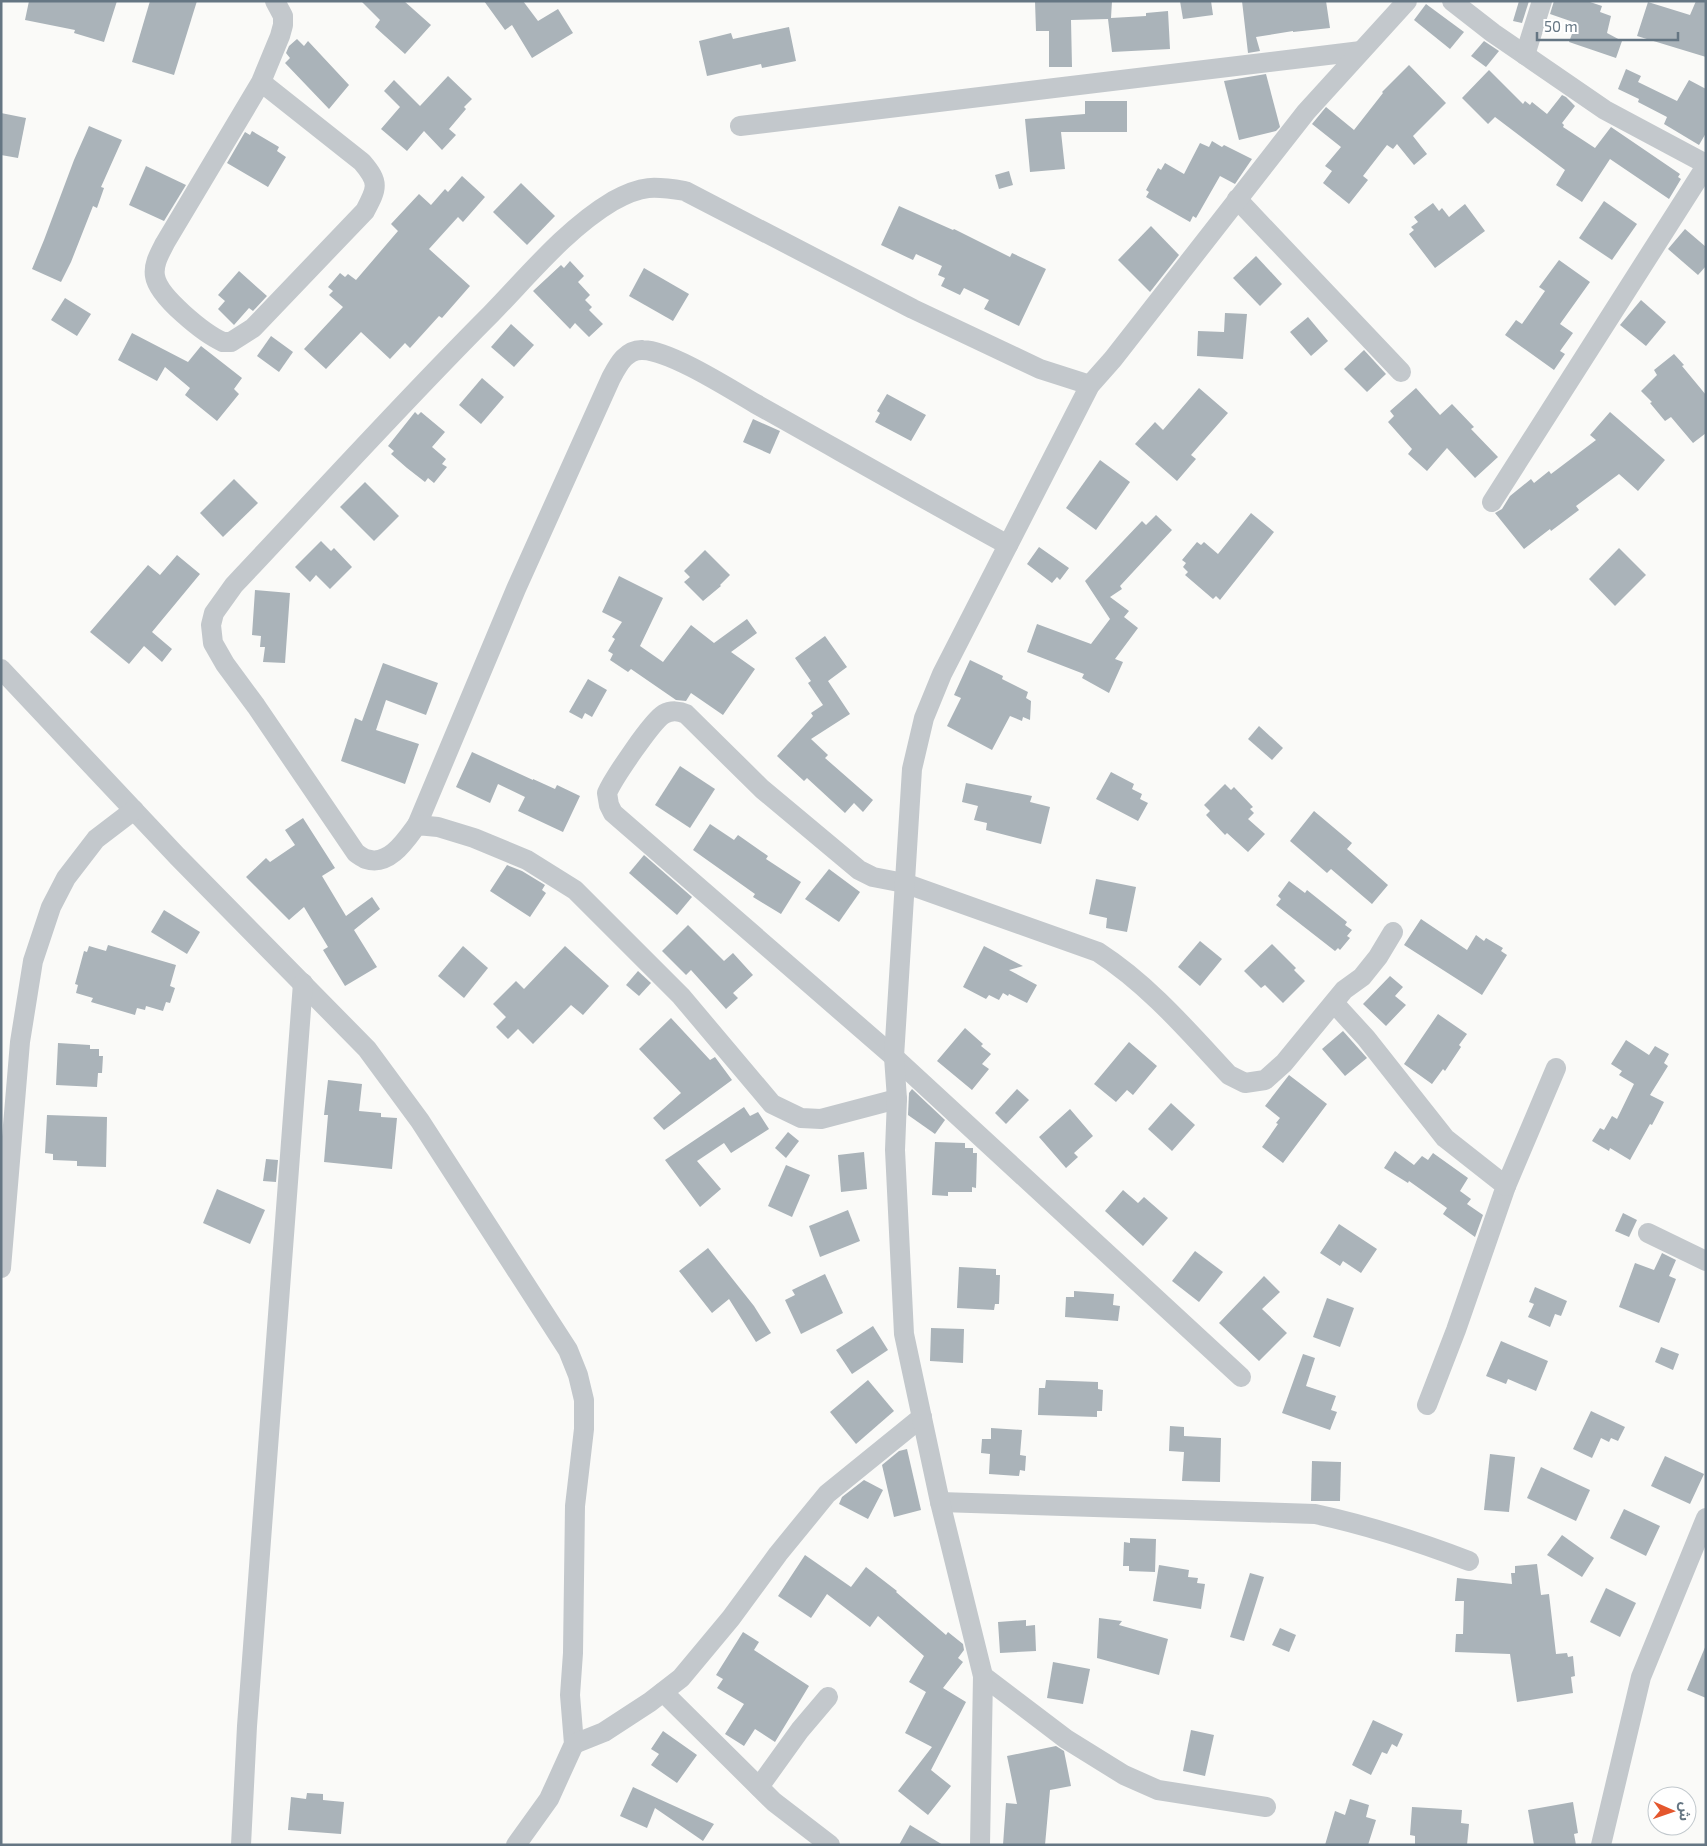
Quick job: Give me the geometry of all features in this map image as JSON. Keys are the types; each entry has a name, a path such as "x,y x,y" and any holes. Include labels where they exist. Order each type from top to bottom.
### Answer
{"street":[{"path":"261,82 362,162 374,178 375,192 365,211 253,328 231,342 223,342 178,309 159,287 155,277 155,270 165,243 261,82 283,25 284,16 275,1"},
{"path":"980,1845 983,1676 940,1502 904,1334 895,1150 897,1099 894,1057 912,769 924,718 942,674 1090,385 1306,112 1407,1"},
{"path":"1452,1 1525,55 1605,110 1706,165 1492,502"},
{"path":"1525,55 1542,1"},
{"path":"740,126 1361,51"},
{"path":"1008,545 877,474 664,354 643,350 634,351 626,356 618,365 611,378 516,588 417,825 400,848 385,858 378,860 366,859 356,853 256,706 225,664 213,643 211,625 214,613 234,586 458,347 578,225 613,201 637,190 655,187 685,190 913,309 1040,369 1090,385"},
{"path":"1237,198 1401,372"},
{"path":"1,669 134,810 367,1049 420,1121 568,1350 578,1375 584,1400 584,1429 575,1506 573,1654 570,1695 574,1744 549,1799 516,1845"},
{"path":"1241,1377 894,1057 613,813 609,805 607,793 633,752 657,720 664,714 680,711 705,730 762,789 860,870 873,877 904,883 1098,952 1118,964 1149,990 1229,1075 1244,1083 1265,1080 1284,1063 1344,990 1362,977 1393,932"},
{"path":"1,1268 20,1042 33,961 51,907 66,878 96,839 134,810"},
{"path":"417,825 438,827 474,838 518,856 575,890 681,996 772,1104 801,1118 821,1119 897,1099"},
{"path":"241,1845 248,1717 303,983"},
{"path":"1334,1003 1366,1038 1445,1138 1506,1186"},
{"path":"1427,1405 1456,1330 1506,1186 1556,1068"},
{"path":"1648,1232 1706,1261"},
{"path":"574,1744 604,1732 682,1678 827,1494 922,1417"},
{"path":"940,1502 1315,1514 1348,1521 1469,1561"},
{"path":"1601,1845 1641,1677 1706,1518"},
{"path":"983,1676 1066,1739 1124,1775 1158,1790 1266,1807"},
{"path":"663,1692 774,1802 830,1845"},
{"path":"759,1786 800,1730 828,1698"}],"building":[{"path":"29,1 117,1 104,42 74,33 75,30 25,20"},
{"path":"150,1 197,1 174,75 132,62"},
{"path":"361,1 404,1 431,25 405,54 375,27 380,20"},
{"path":"484,1 523,1 538,21 558,9 573,33 532,58 512,25 505,30"},
{"path":"1035,1 1112,1 1111,18 1146,16 1146,13 1168,11 1170,49 1112,52 1108,19 1071,20 1072,67 1049,67 1049,31 1036,31"},
{"path":"1180,1 1211,1 1213,15 1183,19"},
{"path":"1242,1 1326,1 1330,28 1256,37 1260,51 1248,53"},
{"path":"1519,1 1529,1 1522,23 1513,21"},
{"path":"1554,1 1587,1 1602,6 1600,12 1611,16 1607,33 1622,41 1616,58 1569,42 1576,23 1550,14"},
{"path":"1696,1 1706,1 1706,57 1637,36 1648,2 1690,15"},
{"path":"1426,4 1464,32 1450,49 1414,20"},
{"path":"789,27 796,61 762,68 761,64 707,76 699,41 731,33 733,39"},
{"path":"297,39 304,46 308,41 349,85 329,109 285,63 290,58 286,53 289,46"},
{"path":"1484,41 1499,51 1486,67 1471,56"},
{"path":"1409,65 1446,103 1413,136 1427,154 1414,165 1397,144 1393,149 1387,145 1363,176 1368,180 1349,204 1323,183 1332,171 1325,166 1341,147 1312,124 1326,107 1354,130 1382,92"},
{"path":"1626,69 1641,76 1638,82 1677,101 1689,80 1706,89 1706,133 1699,145 1664,124 1667,117 1638,102 1639,99 1618,89"},
{"path":"1489,70 1523,104 1525,101 1530,105 1532,102 1547,114 1562,95 1566,97 1575,106 1562,123 1563,127 1595,148 1611,127 1680,174 1678,177 1681,179 1669,199 1610,159 1582,202 1556,185 1565,170 1495,117 1488,124 1462,98"},
{"path":"1266,74 1280,127 1276,131 1239,140 1224,81"},
{"path":"448,76 472,99 449,129 456,135 442,150 424,131 407,151 381,129 400,107 384,91 394,80 420,106"},
{"path":"1085,101 1127,101 1127,132 1061,132 1065,169 1030,172 1025,119 1085,114"},
{"path":"1,113 26,118 18,158 1,155"},
{"path":"89,126 122,140 101,187 104,188 97,208 93,206 61,282 32,269"},
{"path":"252,131 279,147 277,151 286,157 268,187 227,163 245,132 250,135"},
{"path":"1212,141 1252,159 1235,184 1220,176 1196,218 1193,216 1190,222 1146,197 1149,192 1146,190 1158,168 1161,170 1165,163 1184,174 1200,143 1209,147"},
{"path":"146,166 186,185 164,221 129,205"},
{"path":"1009,171 1013,185 999,189 995,175"},
{"path":"462,176 485,197 463,222 458,217 429,249 470,286 442,318 439,316 410,348 405,343 390,359 361,332 326,369 304,349 343,307 329,295 333,291 328,287 340,273 345,277 348,274 356,280 398,231 391,224 419,194 431,205 445,189 448,192"},
{"path":"521,183 555,216 527,245 493,212"},
{"path":"1604,201 1637,224 1612,260 1579,238"},
{"path":"1433,203 1439,211 1442,208 1449,217 1465,204 1485,231 1435,268 1409,234 1414,230 1411,227 1418,222 1414,217"},
{"path":"899,206 954,229 1010,257 1012,253 1046,269 1019,326 984,309 989,300 964,288 960,295 941,286 945,278 938,275 942,266 916,254 913,260 881,245"},
{"path":"1151,226 1179,255 1150,292 1118,260"},
{"path":"1685,229 1706,247 1706,266 1698,275 1668,249"},
{"path":"1256,256 1282,284 1260,306 1233,278"},
{"path":"1559,260 1590,282 1560,324 1573,333 1560,351 1565,354 1554,370 1505,335 1516,320 1522,324 1545,291 1539,287"},
{"path":"570,261 584,276 578,282 590,295 585,300 592,307 589,310 603,324 589,337 575,323 570,329 533,291 561,265 564,268"},
{"path":"644,268 689,294 673,321 629,296"},
{"path":"239,271 267,296 253,311 249,308 234,325 218,309 225,301 218,295"},
{"path":"65,298 91,314 77,336 51,320"},
{"path":"1641,300 1666,322 1646,346 1620,325"},
{"path":"1225,313 1247,314 1243,359 1197,356 1198,331 1224,332"},
{"path":"1308,317 1328,341 1311,356 1290,332"},
{"path":"511,324 534,345 514,367 491,347"},
{"path":"132,333 188,362 201,346 242,378 234,389 239,394 217,421 185,395 190,388 165,367 157,381 118,360"},
{"path":"271,336 293,352 279,372 257,356"},
{"path":"1364,350 1386,374 1367,392 1344,369"},
{"path":"1674,354 1706,395 1706,433 1693,443 1671,417 1665,421 1650,403 1652,402 1641,391 1657,375 1654,370"},
{"path":"482,378 504,397 481,424 459,405"},
{"path":"1199,388 1228,413 1191,455 1196,459 1177,481 1135,444 1155,422 1163,430"},
{"path":"1416,388 1440,415 1452,404 1474,427 1471,429 1498,457 1475,478 1447,448 1427,471 1408,454 1412,449 1388,422 1394,416 1390,411"},
{"path":"887,394 926,415 911,441 875,422 880,413 877,411"},
{"path":"415,412 418,415 421,412 445,432 432,447 446,459 442,464 447,467 434,483 428,478 425,482 407,468 391,454 394,451 388,446"},
{"path":"1610,412 1665,460 1638,491 1619,474 1576,506 1579,510 1524,549 1495,513 1502,509 1510,496 1531,479 1534,483 1549,471 1551,474 1596,440 1590,435"},
{"path":"753,419 780,431 770,454 743,442"},
{"path":"1100,460 1130,482 1096,530 1066,508"},
{"path":"234,479 258,503 223,537 200,513"},
{"path":"365,482 399,516 374,541 340,507"},
{"path":"1251,513 1274,532 1220,600 1216,596 1213,599 1185,575 1188,572 1183,567 1186,563 1182,560 1197,542 1201,545 1204,542 1218,554"},
{"path":"1156,515 1172,530 1120,586 1122,589 1110,597 1129,611 1124,617 1138,628 1115,659 1123,662 1109,693 1082,678 1084,674 1027,652 1037,624 1091,644 1110,619 1085,581 1142,521 1146,525"},
{"path":"321,541 331,551 334,548 352,567 330,589 316,575 310,582 295,567"},
{"path":"1039,547 1069,568 1060,580 1057,577 1052,583 1027,564"},
{"path":"1619,548 1646,575 1615,606 1589,579"},
{"path":"705,550 730,575 721,586 703,601 684,582 690,577 684,571"},
{"path":"177,555 200,574 152,632 172,649 162,662 144,646 129,664 90,632 148,565 160,575"},
{"path":"619,576 663,598 640,646 663,662 691,625 714,643 747,619 757,633 731,652 755,669 723,715 691,693 686,701 676,700 631,669 628,672 610,660 613,654 608,651 615,639 612,637 622,622 602,612"},
{"path":"255,590 290,593 285,663 263,662 265,647 260,647 261,636 252,635"},
{"path":"825,636 847,667 828,681 850,714 811,739 828,755 825,758 873,800 863,812 854,803 845,813 807,778 804,781 777,756 813,716 811,713 823,705 808,683 811,681 795,658"},
{"path":"970,660 1003,676 1002,679 1028,692 1026,698 1031,701 1030,720 1023,717 1022,721 1010,716 992,750 947,726 961,698 954,695"},
{"path":"383,663 438,683 426,715 386,700 376,730 419,744 405,784 341,761 355,718 362,721"},
{"path":"588,679 607,690 592,717 585,713 582,719 569,712"},
{"path":"1259,726 1283,748 1272,760 1248,739"},
{"path":"472,752 555,789 557,785 580,796 563,832 518,811 525,797 498,784 490,803 456,787"},
{"path":"680,766 715,789 690,828 655,805"},
{"path":"1111,772 1134,784 1132,789 1142,794 1140,799 1148,803 1138,821 1096,799"},
{"path":"966,783 1032,796 1030,802 1050,807 1041,844 986,830 987,823 974,820 978,806 962,802"},
{"path":"1225,784 1231,790 1234,787 1253,807 1250,809 1254,813 1248,819 1265,834 1248,852 1227,833 1225,835 1206,815 1210,811 1204,805"},
{"path":"1314,811 1352,843 1347,849 1388,885 1372,904 1331,869 1327,873 1290,841"},
{"path":"303,818 335,868 322,876 346,916 372,897 380,909 354,930 377,967 345,986 323,950 328,947 304,907 289,920 246,877 266,858 270,862 295,845 285,830"},
{"path":"710,824 734,840 738,835 768,856 766,859 801,882 781,914 753,897 755,894 693,850"},
{"path":"644,855 692,897 677,915 629,873"},
{"path":"507,865 522,871 545,885 542,890 546,893 530,917 490,891"},
{"path":"829,869 860,892 839,922 805,899"},
{"path":"1096,879 1136,887 1127,932 1106,928 1107,918 1089,914"},
{"path":"1289,881 1305,893 1307,890 1347,922 1345,925 1352,930 1347,936 1350,938 1340,950 1338,948 1335,951 1276,905 1281,899 1278,896"},
{"path":"164,910 200,932 187,954 151,932"},
{"path":"1421,919 1467,950 1476,935 1484,941 1486,938 1503,948 1501,951 1507,955 1482,995 1404,945"},
{"path":"688,925 724,961 733,953 753,975 733,993 738,998 726,1009 691,970 686,975 662,951"},
{"path":"1200,941 1222,959 1200,986 1178,967"},
{"path":"1272,944 1296,968 1294,970 1305,981 1283,1003 1265,985 1261,988 1244,971"},
{"path":"108,945 176,965 170,986 175,988 170,1003 166,1002 163,1011 146,1006 145,1010 137,1008 135,1015 91,1002 93,998 76,993 78,985 75,984 84,951 87,952 89,946 106,951"},
{"path":"463,946 488,968 464,998 438,976"},
{"path":"565,946 609,986 583,1015 571,1005 533,1044 518,1029 508,1039 496,1027 506,1017 493,1004 516,981 524,989"},
{"path":"984,946 1023,966 1009,970 1037,985 1027,1003 1003,993 999,1000 989,995 986,999 963,987"},
{"path":"638,971 651,983 639,996 626,985"},
{"path":"1390,976 1403,987 1395,996 1406,1005 1386,1026 1363,1004"},
{"path":"1438,1014 1467,1034 1445,1071 1443,1069 1432,1084 1404,1064"},
{"path":"671,1018 710,1060 715,1057 732,1080 664,1130 653,1118 681,1093 639,1049"},
{"path":"965,1028 991,1054 982,1064 989,1069 972,1090 937,1061"},
{"path":"1343,1031 1367,1058 1345,1076 1322,1049"},
{"path":"1626,1040 1649,1055 1655,1046 1669,1054 1664,1063 1668,1066 1650,1095 1664,1102 1630,1160 1610,1148 1609,1151 1592,1141 1600,1128 1604,1130 1612,1116 1617,1119 1634,1084 1619,1075 1622,1071 1611,1064"},
{"path":"1129,1042 1157,1066 1133,1095 1127,1090 1116,1102 1094,1084"},
{"path":"58,1043 90,1045 90,1049 99,1049 99,1056 103,1056 102,1073 98,1073 97,1087 56,1085"},
{"path":"1289,1075 1327,1104 1283,1163 1262,1147 1280,1118 1265,1106"},
{"path":"328,1080 362,1084 359,1111 381,1113 381,1117 397,1118 392,1169 324,1162 328,1115 324,1115"},
{"path":"912,1089 945,1120 935,1134 908,1115 909,1093"},
{"path":"1017,1089 1029,1100 1006,1124 995,1113"},
{"path":"1171,1103 1195,1125 1172,1151 1148,1129"},
{"path":"744,1107 750,1116 758,1112 769,1129 731,1153 724,1143 697,1161 721,1189 700,1207 665,1160"},
{"path":"1070,1109 1093,1136 1074,1153 1078,1157 1066,1168 1039,1137"},
{"path":"47,1115 107,1117 106,1167 77,1166 77,1161 53,1160 53,1154 45,1153"},
{"path":"788,1132 799,1141 786,1158 775,1148"},
{"path":"935,1142 965,1143 965,1148 973,1148 973,1153 977,1153 976,1188 972,1187 972,1192 948,1192 948,1196 932,1195"},
{"path":"1395,1151 1414,1165 1422,1156 1428,1160 1433,1153 1468,1178 1460,1191 1471,1199 1467,1204 1483,1215 1475,1237 1443,1214 1447,1208 1409,1181 1408,1183 1384,1168"},
{"path":"864,1152 867,1189 841,1192 838,1155"},
{"path":"266,1159 278,1160 276,1182 263,1181"},
{"path":"786,1165 810,1175 792,1217 768,1206"},
{"path":"217,1189 265,1210 250,1244 203,1223"},
{"path":"1123,1190 1138,1203 1144,1197 1168,1218 1143,1246 1105,1211"},
{"path":"848,1210 860,1241 820,1257 809,1226"},
{"path":"1623,1213 1637,1220 1629,1237 1615,1231"},
{"path":"1339,1224 1377,1249 1361,1273 1343,1261 1340,1266 1320,1253"},
{"path":"708,1248 754,1306 771,1333 756,1342 729,1299 712,1313 679,1271"},
{"path":"1195,1251 1223,1272 1199,1302 1172,1281"},
{"path":"1662,1253 1676,1260 1669,1276 1676,1279 1659,1323 1619,1307 1635,1263 1654,1270"},
{"path":"959,1267 996,1269 996,1275 1000,1275 999,1304 995,1304 994,1310 957,1308"},
{"path":"825,1274 843,1313 801,1334 785,1300 795,1295 792,1290"},
{"path":"1264,1276 1280,1292 1262,1309 1287,1333 1259,1361 1219,1323"},
{"path":"1535,1287 1567,1301 1561,1316 1555,1314 1550,1327 1528,1317 1534,1304 1529,1302"},
{"path":"1074,1291 1114,1294 1113,1305 1120,1306 1118,1321 1065,1317 1066,1297 1074,1297"},
{"path":"1327,1298 1354,1308 1340,1347 1313,1337"},
{"path":"873,1326 888,1350 852,1374 836,1350"},
{"path":"931,1328 964,1329 963,1363 930,1361"},
{"path":"1501,1341 1548,1361 1536,1391 1508,1379 1506,1384 1486,1376"},
{"path":"1661,1347 1679,1354 1673,1370 1655,1362"},
{"path":"1303,1354 1315,1358 1306,1386 1336,1396 1331,1410 1337,1412 1330,1430 1282,1413"},
{"path":"868,1380 894,1411 856,1444 830,1412"},
{"path":"1046,1380 1098,1382 1098,1389 1103,1390 1102,1411 1097,1411 1097,1417 1038,1415 1039,1388 1045,1388"},
{"path":"1591,1411 1625,1427 1618,1441 1611,1438 1609,1442 1601,1438 1592,1458 1573,1449"},
{"path":"1170,1426 1184,1427 1184,1436 1221,1438 1220,1482 1182,1481 1184,1452 1169,1451"},
{"path":"991,1428 1022,1430 1020,1455 1026,1456 1025,1471 1020,1470 1019,1476 989,1474 990,1454 981,1453 982,1439 991,1439"},
{"path":"907,1449 921,1510 894,1517 882,1465 899,1451"},
{"path":"1490,1454 1515,1457 1509,1512 1484,1510"},
{"path":"1665,1456 1704,1474 1690,1504 1651,1486"},
{"path":"1312,1461 1341,1462 1340,1501 1311,1501"},
{"path":"1541,1467 1590,1490 1576,1521 1527,1498"},
{"path":"864,1480 883,1490 868,1519 839,1504 842,1497"},
{"path":"1624,1509 1660,1526 1646,1556 1610,1538"},
{"path":"1562,1535 1594,1558 1582,1577 1547,1555"},
{"path":"1130,1538 1156,1539 1155,1572 1129,1571 1129,1566 1123,1566 1124,1542 1130,1543"},
{"path":"805,1555 851,1587 866,1567 897,1591 946,1635 948,1632 963,1644 964,1650 958,1658 963,1662 943,1688 966,1702 931,1770 951,1786 928,1815 898,1791 932,1747 905,1733 926,1692 909,1682 924,1656 878,1616 870,1627 827,1594 811,1618 778,1596"},
{"path":"1537,1564 1541,1595 1549,1594 1556,1654 1567,1653 1568,1657 1573,1656 1575,1676 1571,1677 1573,1693 1517,1702 1510,1654 1455,1652 1456,1634 1463,1634 1464,1601 1455,1601 1457,1578 1512,1584 1511,1573 1515,1573 1515,1566"},
{"path":"1159,1565 1189,1570 1188,1577 1198,1578 1197,1583 1205,1584 1201,1609 1153,1601"},
{"path":"1250,1573 1264,1577 1244,1641 1230,1637"},
{"path":"1606,1588 1636,1603 1620,1637 1590,1622"},
{"path":"1099,1618 1122,1621 1119,1625 1168,1639 1159,1675 1097,1658"},
{"path":"1026,1620 1026,1626 1035,1625 1036,1651 1000,1653 998,1622"},
{"path":"1280,1628 1296,1635 1289,1652 1272,1645"},
{"path":"743,1632 759,1642 754,1650 809,1686 775,1742 755,1729 744,1746 725,1734 744,1704 717,1688 723,1679 716,1675"},
{"path":"1706,1645 1706,1698 1687,1690"},
{"path":"1053,1662 1090,1669 1083,1704 1047,1698"},
{"path":"1373,1720 1403,1734 1397,1747 1392,1744 1387,1754 1382,1752 1371,1775 1352,1765"},
{"path":"1191,1730 1214,1735 1205,1776 1183,1771"},
{"path":"663,1731 697,1755 677,1783 651,1765 659,1754 651,1749"},
{"path":"1056,1746 1064,1751 1071,1786 1050,1790 1045,1845 1003,1845 1006,1803 1017,1804 1007,1756"},
{"path":"633,1787 714,1824 703,1841 655,1808 647,1828 620,1816"},
{"path":"307,1793 323,1794 323,1800 344,1802 341,1834 288,1830 291,1797 306,1799"},
{"path":"1350,1799 1369,1805 1366,1817 1376,1820 1368,1845 1325,1845 1335,1811 1345,1815"},
{"path":"1573,1802 1578,1833 1574,1834 1576,1845 1534,1845 1528,1810"},
{"path":"1412,1807 1462,1810 1461,1823 1469,1824 1467,1845 1415,1845 1415,1836 1410,1835"},
{"path":"910,1825 943,1845 899,1845"}]}
